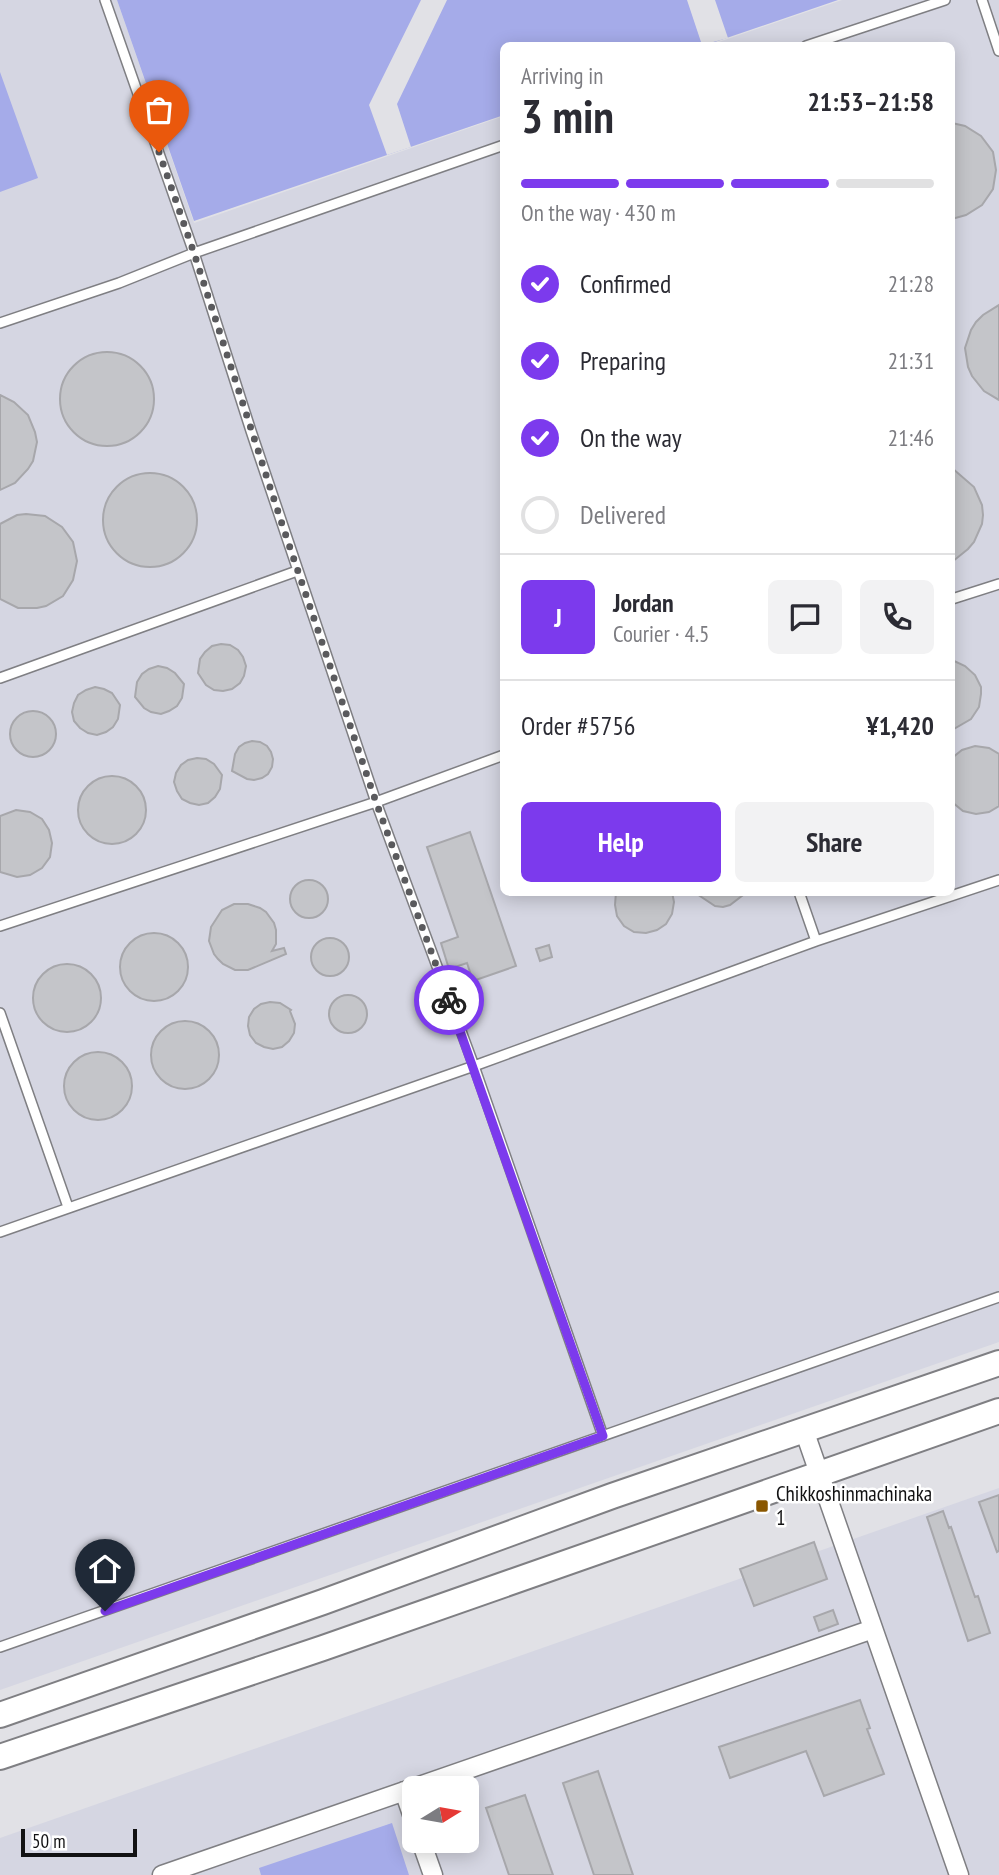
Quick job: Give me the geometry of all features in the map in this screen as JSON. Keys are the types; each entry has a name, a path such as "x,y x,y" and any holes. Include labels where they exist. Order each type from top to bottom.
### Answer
{"street":[{"path":"0,1714 336,1597 612,1496 999,1363"},
{"path":"0,1757 323,1648 999,1411"},
{"path":"804,1430 959,1875"},
{"path":"447,1776 873,1629"},
{"path":"162,1875 402,1792"},
{"path":"425,1853 433,1875"}],"lane":[{"path":"105,0 194,253 297,571 376,802 474,1066 603,1436"},
{"path":"818,42 945,0"},
{"path":"982,0 999,51"},
{"path":"0,323 120,283 194,253 500,146"},
{"path":"0,678 297,571"},
{"path":"955,598 999,584"},
{"path":"0,926 376,802 500,756"},
{"path":"955,895 999,880"},
{"path":"800,896 816,941"},
{"path":"0,1232 474,1066 816,941 951,896"},
{"path":"0,1013 68,1208"},
{"path":"0,1647 999,1297"}],"shaded area":[{"path":"0,0 117,0 194,223 500,117 500,896 955,896 955,42 719,42 842,0 999,0 999,1342 0,1690"},
{"path":"999,1488 999,1875 0,1875 0,1838"}],"water":[{"path":"117,0 838,0 715,42 500,42 500,116 194,221"},
{"path":"0,72 38,178 0,192"},
{"path":"392,1823 409,1875 261,1875 259,1868"}],"pier":[{"path":"421,0 447,0 397,104 411,147 387,155 369,105"},
{"path":"687,0 715,0 728,38 701,42"}],"building":[{"path":"955,124 965,126 981,136 993,152 996,170 993,189 982,205 955,218"},
{"path":"999,305 999,400 984,391 972,376 965,348 976,322"},
{"path":"98,352 116,352 141,365 151,381 154,399 151,417 141,433 116,446 98,446 73,433 60,408 60,390 73,365"},
{"path":"0,395 14,402 28,415 37,442 33,461 28,469 15,483 0,490"},
{"path":"955,471 974,487 982,505 982,524 968,549 955,560"},
{"path":"141,473 159,473 184,486 194,502 197,520 194,538 184,554 159,567 141,567 116,554 103,529 103,511 116,486"},
{"path":"17,515 45,516 62,527 73,542 77,561 73,580 63,596 37,608 18,608 0,599 0,524"},
{"path":"221,644 238,650 246,666 240,683 223,691 206,685 198,673 200,659 205,652 212,646"},
{"path":"955,661 975,675 981,687 979,707 971,719 955,728"},
{"path":"158,666 175,673 184,684 182,698 177,706 161,714 144,708 135,697 137,682 142,674"},
{"path":"95,687 112,693 120,705 118,719 113,727 97,735 80,728 74,721 72,712 78,695"},
{"path":"33,711 50,717 56,734 50,751 33,757 16,751 10,734 16,717"},
{"path":"252,741 267,746 273,759 268,774 254,780 232,771 239,747"},
{"path":"975,746 989,748 999,754 999,806 989,812 976,814 963,811 955,804 955,756"},
{"path":"197,758 214,764 222,775 220,789 215,797 208,803 199,805 182,799 174,782 181,765"},
{"path":"112,776 125,779 136,786 143,797 146,810 143,823 136,834 125,841 112,844 99,841 88,834 81,823 78,810 81,797 88,786 99,779"},
{"path":"16,810 30,812 42,819 49,830 52,843 50,857 42,868 30,875 17,877 0,872 0,816"},
{"path":"470,832 516,966 473,981 467,963 449,969 441,943 458,937 427,847"},
{"path":"309,880 323,885 328,899 323,913 309,918 295,913 290,899 295,885"},
{"path":"616,896 673,896 674,902 672,914 666,924 646,933 634,932 624,926 617,916"},
{"path":"700,896 742,896 730,905 715,906"},
{"path":"234,904 248,904 266,912 276,930 276,944 272,951 284,948 286,954 248,970 235,970 223,964 214,954 209,941 211,927 222,910"},
{"path":"154,933 167,936 178,943 185,954 188,967 185,980 178,991 167,998 154,1001 141,998 130,991 123,980 120,967 123,954 130,943 141,936"},
{"path":"330,938 344,943 349,957 344,971 330,976 316,971 311,957 316,943"},
{"path":"549,945 552,957 540,961 536,949"},
{"path":"67,964 80,967 91,974 98,985 101,998 98,1011 91,1022 80,1029 67,1032 54,1029 43,1022 36,1011 33,998 36,985 43,974 54,967"},
{"path":"348,995 362,1000 367,1014 362,1028 348,1033 334,1028 329,1014 334,1000"},
{"path":"270,1002 280,1003 291,1010 295,1024 289,1041 282,1047 273,1049 256,1043 248,1026 254,1009"},
{"path":"185,1021 198,1024 209,1031 216,1042 219,1055 216,1068 209,1079 198,1086 185,1089 172,1086 161,1079 154,1068 151,1055 154,1042 161,1031 172,1024"},
{"path":"98,1052 111,1055 122,1062 129,1073 132,1086 129,1099 122,1110 111,1117 98,1120 85,1117 74,1110 67,1099 64,1086 67,1073 74,1062 85,1055"},
{"path":"999,1495 999,1551 997,1552 979,1502"},
{"path":"943,1511 975,1597 978,1596 990,1633 968,1641 927,1517"},
{"path":"814,1542 827,1579 754,1606 740,1569"},
{"path":"833,1610 838,1624 819,1631 814,1617"},
{"path":"860,1700 870,1728 867,1729 884,1774 824,1796 806,1751 730,1778 719,1747"},
{"path":"598,1771 633,1875 594,1875 563,1783"},
{"path":"525,1795 553,1875 509,1875 486,1808"}],"way so far":[{"path":"159,152 376,802 449,1000"}],"place":[{"name":"Chikkoshinmachinaka 1","path":"762,1506"}],"route":[{"path":"105,1611 603,1436 449,1000"}]}
